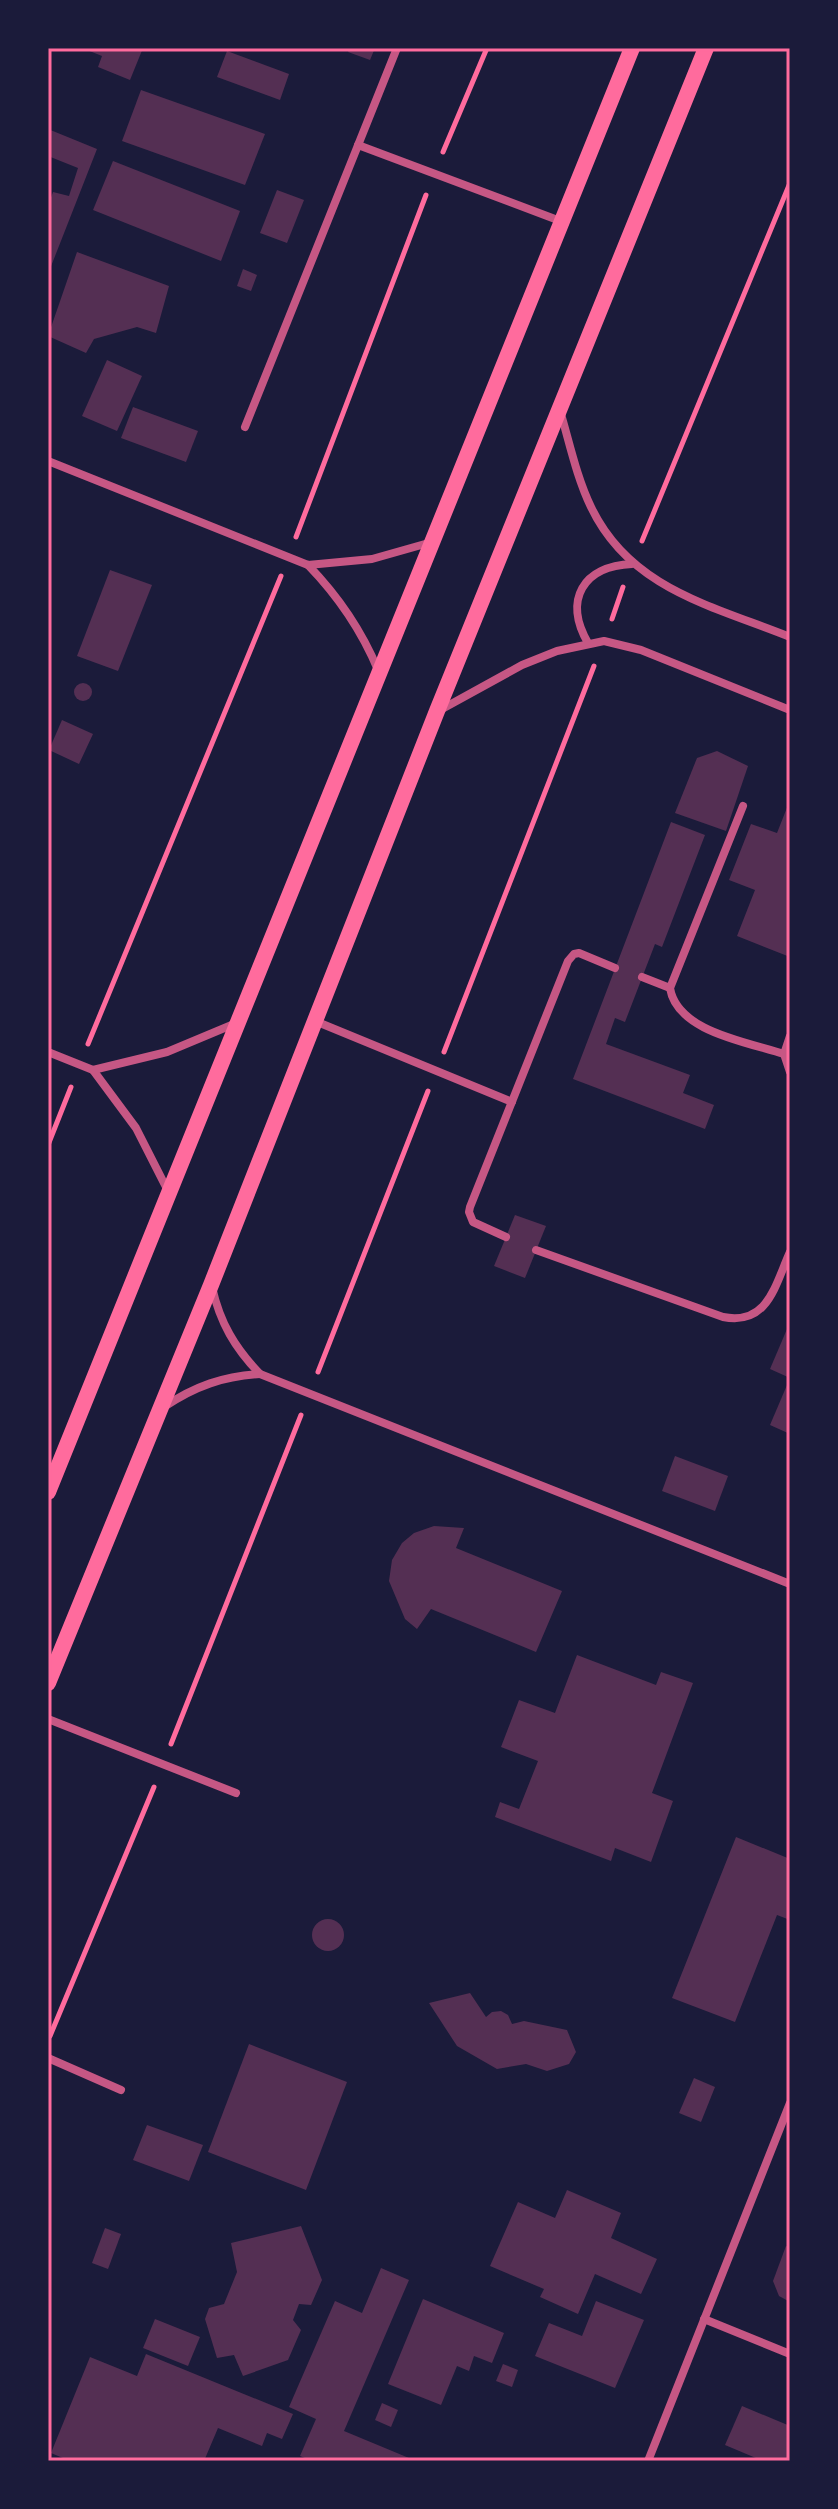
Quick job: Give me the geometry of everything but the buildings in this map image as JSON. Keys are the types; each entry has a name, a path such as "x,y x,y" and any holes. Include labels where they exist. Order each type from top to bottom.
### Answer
{"main road":[{"path":"49,1488 632,48"},
{"path":"48,1683 211,1285 437,711 706,48"}],"street":[{"path":"245,427 397,48"},
{"path":"358,145 564,222"},
{"path":"560,408 587,498 603,529 632,564 679,593 790,637"},
{"path":"48,461 308,565 372,559 433,541"},
{"path":"588,643 578,626 576,606 583,588 595,573 612,565 632,564"},
{"path":"308,565 350,614 380,673"},
{"path":"437,711 522,665 588,643 604,641 641,650 790,710"},
{"path":"743,806 670,988 672,1001 694,1023 784,1054"},
{"path":"506,1237 477,1225 469,1212 512,1102 571,957 579,953 615,968"},
{"path":"642,977 670,988"},
{"path":"315,1021 512,1102"},
{"path":"93,1070 167,1052 238,1022"},
{"path":"790,1036 784,1054 790,1072"},
{"path":"48,1052 93,1070 136,1128 169,1193"},
{"path":"536,1250 738,1320 753,1316 765,1306 790,1252"},
{"path":"211,1285 217,1310 228,1334 242,1356 260,1374 790,1584"},
{"path":"161,1409 183,1394 208,1383 234,1376 260,1374"},
{"path":"48,1719 236,1793"},
{"path":"48,2058 121,2090"},
{"path":"648,2461 790,2103"},
{"path":"704,2319 790,2354"}],"path":[{"path":"48,1145 288,558 435,173 487,48"},
{"path":"48,2042 163,1765 632,564 790,183"}]}
